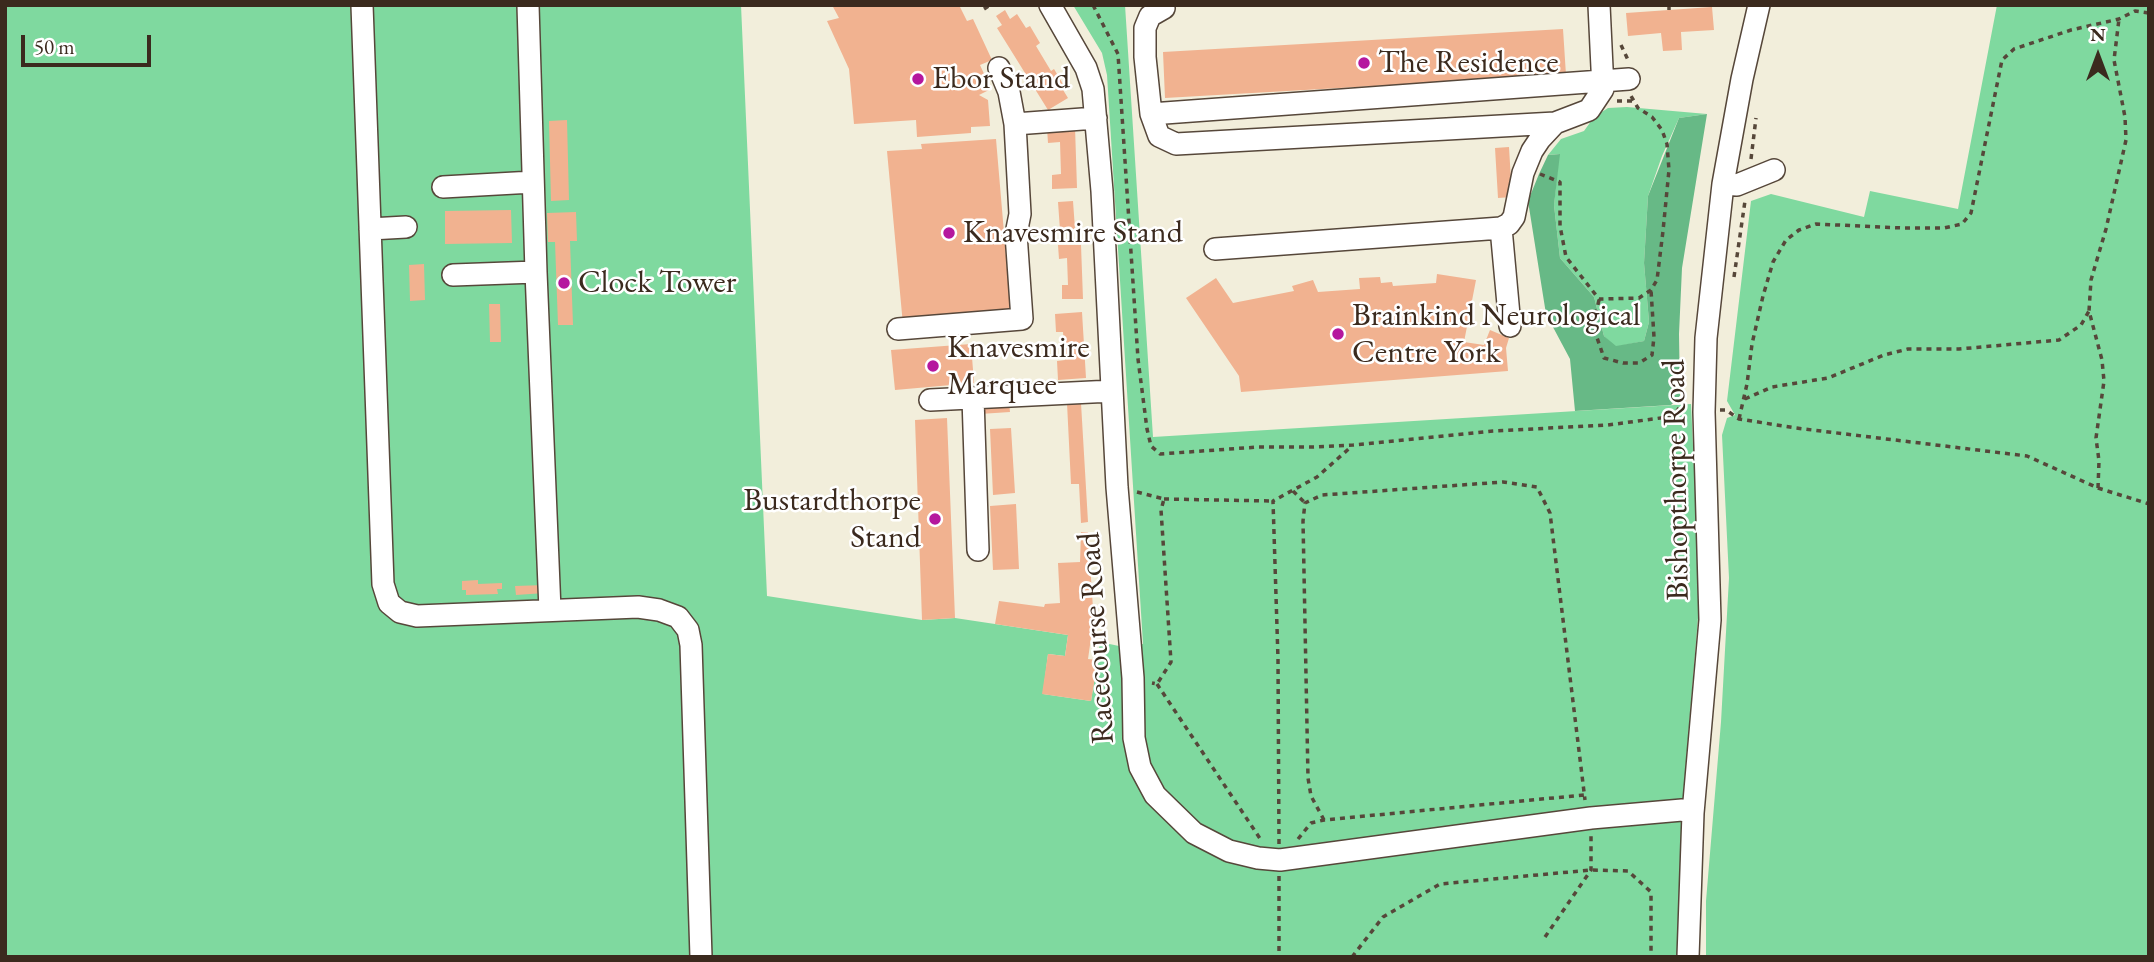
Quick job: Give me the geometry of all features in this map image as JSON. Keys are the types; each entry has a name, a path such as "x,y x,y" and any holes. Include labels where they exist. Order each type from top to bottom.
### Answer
{"street":[{"path":"362,5 383,584 389,603 400,612 418,616 638,607 659,610 678,617 688,630 691,645 701,957"},
{"path":"528,5 550,610"},
{"name":"Racecourse Road","path":"1050,5 1086,68 1093,89 1117,487 1133,678 1133,738 1140,767 1154,795 1194,833 1229,850 1258,858 1288,859 1591,818 1682,810 1693,813"},
{"path":"1164,8 1150,16 1145,28 1142,115 1159,136 1176,144 1555,123 1589,110 1603,89 1599,5"},
{"name":"Bishopthorpe Road","path":"1688,957 1693,813 1710,620 1704,412 1706,338 1723,184 1759,5"},
{"path":"898,329 1022,318 1016,234 1020,214 1015,124 1009,92 999,68"},
{"path":"1142,115 1629,79"},
{"path":"1015,124 1096,118"},
{"path":"1216,249 1501,228 1514,218 1532,150 1555,123"},
{"path":"1723,184 1737,185 1774,170"},
{"path":"443,187 533,182"},
{"path":"370,229 406,227"},
{"path":"1501,228 1510,326"},
{"path":"453,275 536,272"},
{"path":"930,400 1112,391"},
{"path":"973,398 978,550"}],"path":[{"path":"984,9 990,5"},
{"path":"1093,5 1118,54 1138,359 1151,446 1160,454 1258,447 1353,445 1493,430 1608,425 1663,418 1677,411 1689,391 1704,380"},
{"path":"1739,419 1763,296 1773,262 1786,240 1799,230 1816,224 1944,228 1962,224 1971,213 2002,60 2014,49 2071,30 2119,19 2135,11 2149,13"},
{"path":"2098,488 2096,438 2104,382 2102,360 2089,311 2091,280 2106,229 2126,140 2115,60 2119,19"},
{"path":"1599,299 1639,298 1651,290 1657,280 1669,170 1667,144 1662,130 1652,117 1638,108 1631,97 1628,58 1617,38"},
{"path":"1732,289 1756,114"},
{"path":"1121,116 1142,115"},
{"path":"1525,169 1560,182 1560,226 1566,257 1599,299"},
{"path":"1599,299 1593,326 1604,358 1623,363 1639,363 1652,355 1654,337 1651,290"},
{"path":"1745,399 1772,387 1828,378 1884,355 1908,349 1959,349 2059,340 2081,325 2089,311"},
{"path":"1704,412 1726,410 1739,419 1857,437 2027,456 2098,488 2149,504"},
{"path":"1117,487 1164,499 1273,501 1322,473 1353,445"},
{"path":"1306,503 1322,495 1503,482 1537,487 1549,513 1584,795 1591,818 1591,870 1545,937"},
{"path":"1293,491 1306,503"},
{"path":"1157,684 1171,662 1161,510 1164,499"},
{"path":"1273,501 1288,859 1279,957"},
{"path":"1306,503 1303,521 1308,778 1311,796 1324,820"},
{"path":"1133,678 1157,684 1264,843 1258,858"},
{"path":"1288,859 1295,849 1299,835 1311,823 1324,820 1584,795"},
{"path":"1352,957 1382,917 1440,884 1591,870 1628,871 1651,892 1651,957"}],"green space":[{"path":"5,5 741,5 767,596 922,620 955,618 1068,635 1065,656 1048,654 1043,694 1091,701 1100,642 1119,646 1143,644 1107,75 1102,53 1073,5 1125,5 1153,437 1691,404 1700,594 1682,810 1680,957 5,957"},
{"path":"1997,5 2149,5 2149,957 1706,957 1706,901 1721,722 1729,578 1722,435 1727,418 1735,415 1727,401 1751,201 1771,194 1864,217 1870,191 1958,209"},
{"path":"1627,107 1707,114 1679,118 1662,156 1648,196 1644,263 1649,322 1644,341 1615,347 1604,336 1594,297 1560,258 1554,205 1559,154 1548,155 1561,139 1584,131 1594,117 1608,108"},
{"path":"1707,114 1682,268 1680,396 1671,405 1575,411 1570,359 1546,314 1528,201 1539,174 1548,155 1560,154 1554,205 1560,258 1594,297 1604,336 1616,346 1644,341 1649,322 1644,263 1648,196 1679,118"}],"building":[{"name":"Ebor Stand","path":"832,5 959,5 967,21 973,19 992,60 980,65 991,89 979,95 988,100 990,126 971,127 971,133 917,137 916,120 854,124 849,69 827,21 839,18"},
{"path":"1712,7 1714,30 1681,32 1682,50 1663,51 1661,33 1628,36 1626,13"},
{"path":"1005,10 1010,19 1017,14 1026,28 1030,26 1040,43 1036,46 1051,71 1054,69 1063,84 1060,85 1068,98 1048,110 997,28 1002,25 996,16"},
{"name":"The Residence","path":"1563,29 1566,75 1165,98 1163,52"},
{"path":"567,120 569,200 551,201 549,121"},
{"path":"1075,127 1077,188 1052,189 1052,175 1061,174 1060,142 1048,143 1047,128"},
{"name":"Knavesmire Stand","path":"996,139 1011,315 903,325 887,151 922,149 921,144"},
{"path":"1509,147 1512,197 1498,198 1495,148"},
{"path":"1073,201 1075,229 1060,230 1058,202"},
{"path":"511,210 512,243 445,244 445,211"},
{"name":"Clock Tower","path":"576,212 577,241 570,241 573,325 558,325 555,242 548,242 547,213"},
{"path":"1058,245 1081,245 1083,299 1062,299 1062,285 1068,285 1067,258 1059,259"},
{"path":"424,264 425,300 410,301 409,265"},
{"name":"Brainkind Neurological Centre York","path":"1437,274 1476,280 1464,342 1484,345 1490,330 1509,338 1506,348 1508,371 1241,392 1239,376 1186,298 1216,278 1233,303 1294,291 1292,286 1313,280 1318,292 1360,289 1359,278 1380,277 1381,283 1392,282 1393,286 1436,283"},
{"path":"489,304 500,304 501,342 490,342"},
{"path":"1082,312 1086,378 1058,380 1057,361 1065,360 1063,332 1056,332 1055,314"},
{"name":"Knavesmire Marquee","path":"971,344 974,383 895,390 891,350"},
{"path":"1009,402 1010,412 980,414 980,404"},
{"path":"1067,403 1081,403 1088,522 1081,523 1079,484 1071,484"},
{"name":"Bustardthorpe Stand","path":"947,418 955,618 922,620 915,420"},
{"path":"1011,428 1015,493 993,495 990,429"},
{"path":"1016,504 1019,569 993,570 990,506"},
{"path":"1081,532 1088,532 1095,639 1091,638 1088,659 1098,660 1091,701 1042,694 1048,654 1065,656 1068,635 995,624 999,601 1044,607 1045,604 1060,603 1058,563 1080,562"},
{"path":"478,580 478,584 502,583 502,589 497,589 498,594 466,595 466,590 462,590 462,581"},
{"path":"545,585 545,593 516,595 515,586"}],"place":[{"name":"The Residence","path":"1364,63"},
{"name":"Ebor Stand","path":"918,79"},
{"name":"Knavesmire Stand","path":"949,233"},
{"name":"Clock Tower","path":"564,283"},
{"name":"Brainkind Neurological Centre York","path":"1338,334"},
{"name":"Knavesmire Marquee","path":"933,366"},
{"name":"Bustardthorpe Stand","path":"935,519"}]}
